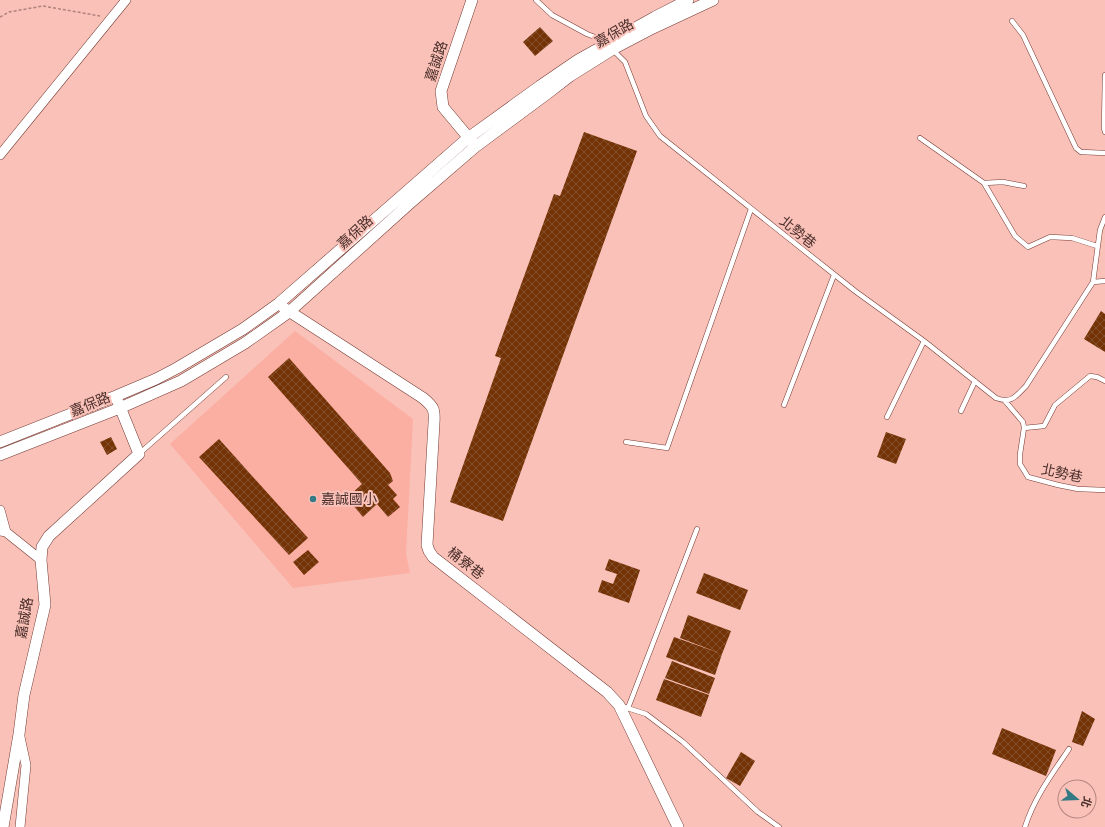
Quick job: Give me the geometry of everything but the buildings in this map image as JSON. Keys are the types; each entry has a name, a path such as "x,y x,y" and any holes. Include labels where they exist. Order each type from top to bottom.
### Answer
{"street":[{"path":"0,155 126,0"},
{"name":"嘉誠路","path":"472,0 441,91 443,107 475,147"},
{"name":"嘉保路","path":"0,455 120,408 187,378 245,343 289,312 475,147 611,46 688,0"},
{"name":"嘉保路","path":"0,442 156,379 243,329 278,304 468,138 558,73 611,46 713,0"},
{"name":"桶寮巷","path":"278,304 423,398 432,406 435,414 427,545 429,551 433,557 607,692 624,707 678,827"},
{"path":"116,396 139,454"},
{"name":"嘉誠路","path":"3,827 24,695 45,605 41,560 42,546 49,536 139,454"},
{"path":"0,510 3,532 41,560"},
{"path":"19,734 26,765 20,827"}],"lane":[{"path":"536,0 552,15 611,46"},
{"path":"1012,21 1023,35 1076,148 1081,152 1105,152"},
{"name":"北勢巷","path":"611,46 624,62 634,82 646,116 660,136 834,275 924,341 996,398 1005,401 1023,422 1024,428 1020,464 1028,477 1078,489 1105,490"},
{"path":"1105,75 1105,132"},
{"path":"920,138 984,184 1015,236 1028,247 1050,237 1072,238 1097,246"},
{"path":"984,184 1003,182 1024,186"},
{"path":"626,442 667,448 752,209"},
{"path":"1005,401 1015,398 1026,386 1093,282 1097,246 1100,230 1105,217"},
{"path":"784,405 834,275"},
{"path":"1093,282 1105,281"},
{"path":"887,417 924,341"},
{"path":"1024,428 1044,426 1055,405 1090,376 1097,377 1105,381"},
{"name":"嘉誠路","path":"139,454 226,377"},
{"path":"960,411 975,381"},
{"path":"697,529 624,707 646,714 683,742 758,812 779,827"},
{"path":"1025,827 1043,787 1069,749"}],"path":[{"path":"0,17 9,12 43,6 112,18"}],"shaded area":[{"name":"嘉誠國小","path":"295,331 413,419 406,554 410,573 293,588 170,444"}],"place":[{"name":"嘉誠國小","path":"313,499"}]}
